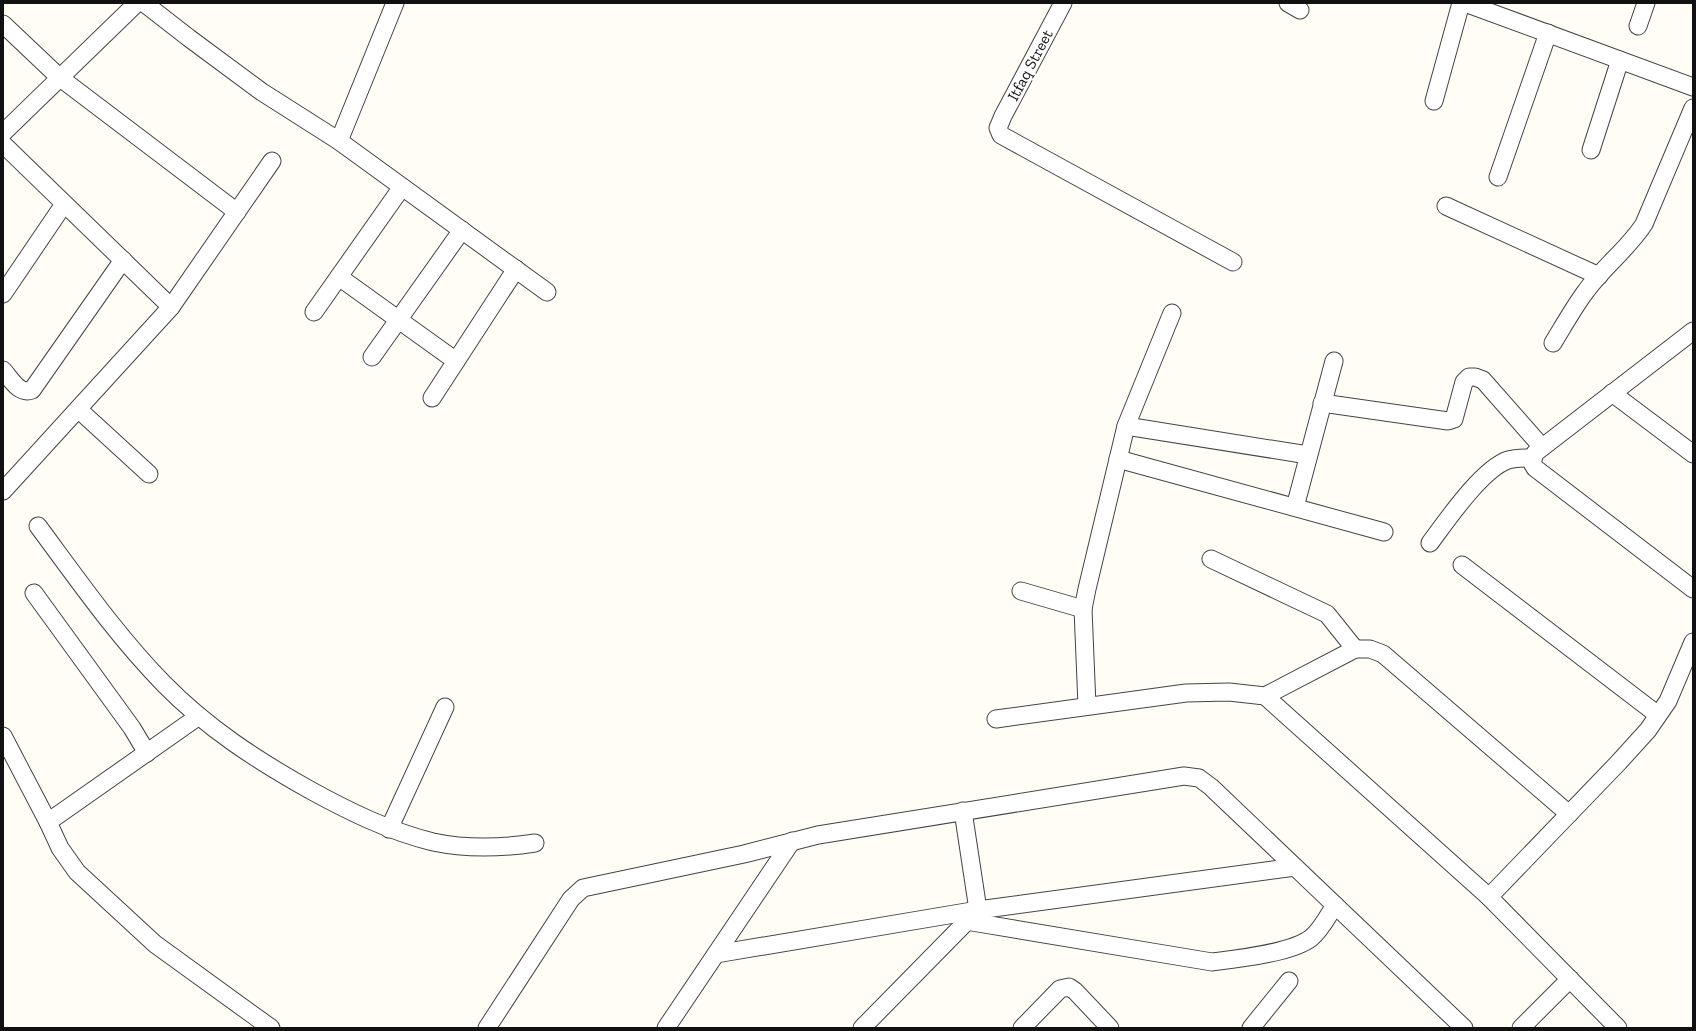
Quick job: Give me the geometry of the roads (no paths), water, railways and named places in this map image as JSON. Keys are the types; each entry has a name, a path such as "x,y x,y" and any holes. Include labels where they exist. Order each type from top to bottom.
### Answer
{"street":[{"path":"3,133 137,3"},
{"path":"144,3 262,92 339,141 547,292"},
{"path":"339,141 396,3"},
{"name":"Itfaq Street","path":"1063,3 998,128 1001,135 1233,262"},
{"path":"1434,101 1461,3"},
{"path":"1466,3 1693,87"},
{"path":"1638,26 1646,3"},
{"path":"3,24 59,77 237,212"},
{"path":"1498,177 1548,33"},
{"path":"1591,150 1620,60"},
{"path":"1553,343 1586,291 1636,237 1644,224 1693,108"},
{"path":"3,144 171,307"},
{"path":"3,491 171,307 272,160"},
{"path":"314,312 402,187"},
{"path":"3,294 64,204"},
{"path":"1446,206 1599,276"},
{"path":"372,357 462,230"},
{"path":"3,370 21,390 27,392 32,390 123,260"},
{"path":"432,398 516,269"},
{"path":"338,277 456,361"},
{"path":"1087,706 1083,609 1087,589 1126,426 1172,313"},
{"path":"1693,331 1612,393 1538,453 1532,463 1535,468 1693,589"},
{"path":"1295,507 1334,360"},
{"path":"1322,403 1448,422 1454,419 1464,382 1469,377 1475,377 1483,380 1538,453"},
{"path":"1612,393 1693,454"},
{"path":"78,409 149,474"},
{"path":"1126,426 1308,456"},
{"path":"1430,543 1475,486 1497,466 1507,460 1538,453"},
{"path":"1118,459 1384,532"},
{"path":"38,526 98,607 141,660 165,685 199,716 236,745 273,769 347,810 389,829 434,842 466,846 506,848 535,843"},
{"path":"1211,559 1327,614 1355,649"},
{"path":"1462,565 1658,715"},
{"path":"1021,591 1083,609"},
{"path":"34,593 132,728 147,753"},
{"path":"1489,897 1638,741 1668,701 1693,642"},
{"path":"996,719 1186,693 1229,692 1265,696 1355,649 1370,648 1383,654 1569,814"},
{"path":"1265,696 1489,897 1618,1028"},
{"path":"389,829 445,707"},
{"path":"48,822 199,716"},
{"path":"3,736 60,848 77,872 155,944 271,1028"},
{"path":"487,1028 571,900 583,888 744,854 792,841 833,833 1184,776 1199,778 1464,1028"},
{"path":"862,1028 972,916 963,811"},
{"path":"666,1028 792,841"},
{"path":"716,954 1295,868"},
{"path":"972,916 1212,962 1246,958 1299,945 1311,938 1335,906"},
{"path":"1521,1028 1570,979"},
{"path":"1251,1028 1289,981"},
{"path":"1022,1028 1060,989 1069,987 1075,991 1110,1028"}]}
